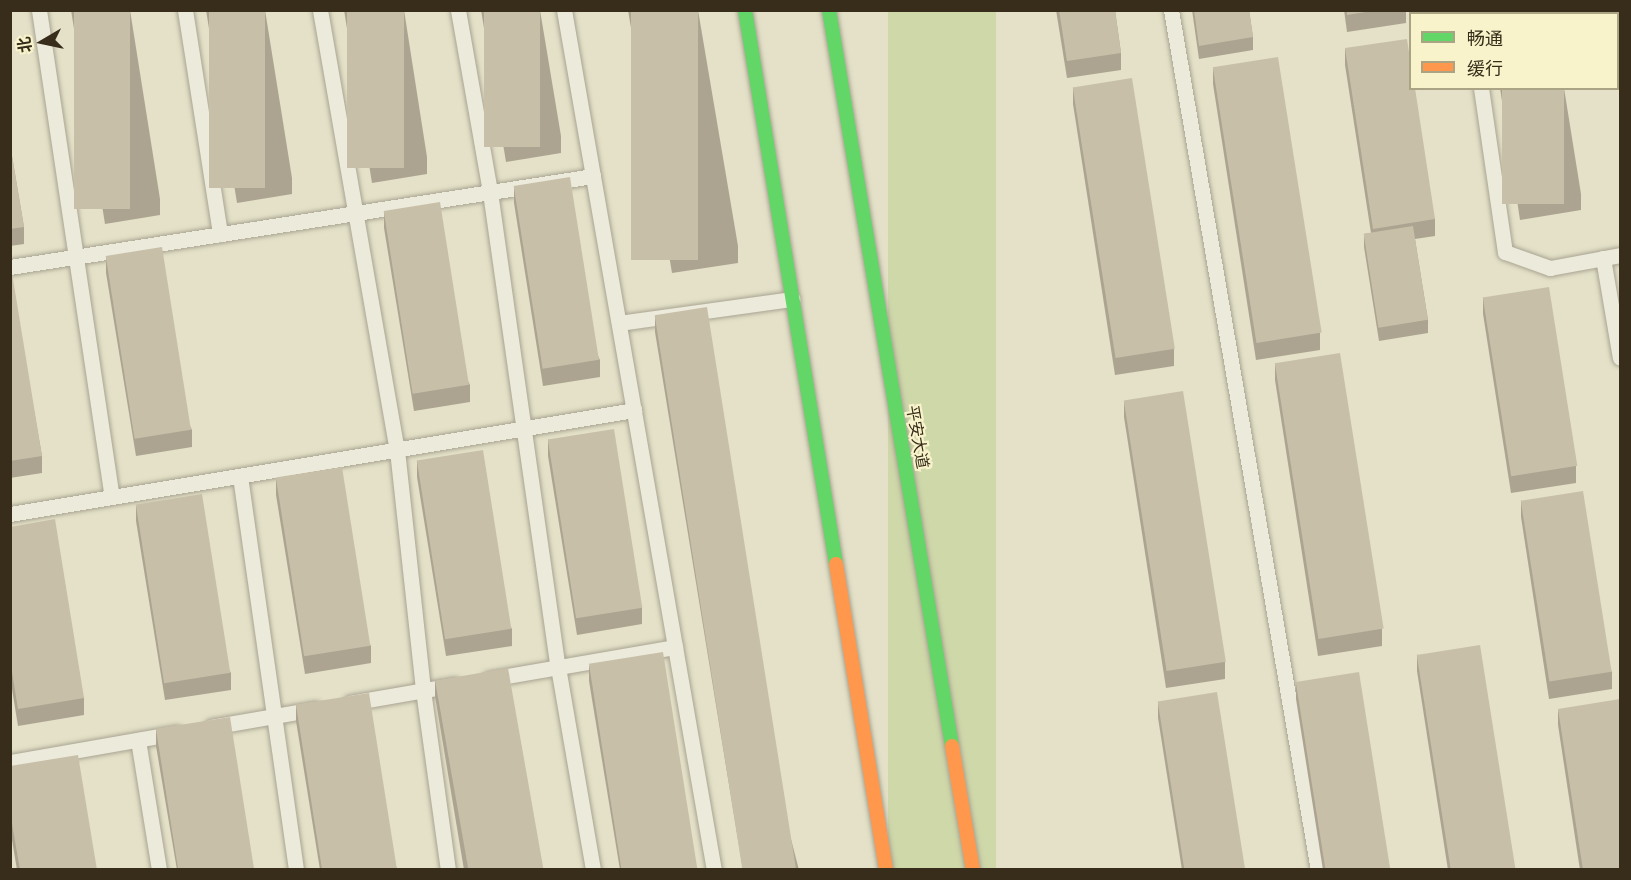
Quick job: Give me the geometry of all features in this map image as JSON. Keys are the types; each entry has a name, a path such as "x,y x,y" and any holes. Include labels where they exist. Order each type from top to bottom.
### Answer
{"main road":[{"path":"745,10 886,870"},
{"name":"平安大道","path":"829,10 973,870"}],"lane":[{"path":"39,10 112,497"},
{"path":"185,10 220,234"},
{"path":"320,10 397,450 423,690 448,870"},
{"path":"458,10 490,192 522,429 592,870"},
{"path":"564,10 714,870"},
{"path":"1171,10 1318,870"},
{"path":"1481,90 1505,252 1551,268 1620,255"},
{"path":"10,267 593,176"},
{"path":"1603,258 1620,358"},
{"path":"619,322 792,299"},
{"path":"10,514 634,410"},
{"path":"240,476 271,717 296,870"},
{"path":"10,762 675,647"},
{"path":"138,740 159,870"}],"green space":[{"path":"888,11 996,11 996,870 888,870"}],"building":[{"path":"74,10 130,10 130,209 74,209"},
{"path":"209,10 265,10 265,188 209,188"},
{"path":"347,10 404,10 404,168 347,168"},
{"path":"484,10 540,10 540,147 484,147"},
{"path":"631,10 698,10 698,260 631,260"},
{"path":"1059,10 1115,10 1121,53 1067,61"},
{"path":"1194,10 1249,10 1253,37 1199,46"},
{"path":"1347,10 1378,10 1347,15"},
{"path":"1407,39 1409,90 1415,90 1435,219 1373,229 1345,48"},
{"path":"1278,57 1322,333 1256,343 1213,67"},
{"path":"1132,78 1175,349 1116,358 1073,87"},
{"path":"1502,90 1564,90 1564,204 1502,204"},
{"path":"10,144 24,227 10,229"},
{"path":"570,177 599,360 543,369 514,186"},
{"path":"440,202 469,385 413,394 384,211"},
{"path":"1413,226 1428,320 1378,328 1364,234"},
{"path":"162,247 191,430 135,439 106,256"},
{"path":"10,273 12,273 42,456 10,461"},
{"path":"1549,287 1577,466 1511,476 1483,297"},
{"path":"707,307 796,870 743,870 655,315"},
{"path":"1340,353 1384,629 1318,639 1275,363"},
{"path":"1183,391 1226,662 1167,671 1124,400"},
{"path":"614,429 642,608 576,618 548,439"},
{"path":"483,450 511,629 445,639 417,460"},
{"path":"342,467 370,646 304,656 276,477"},
{"path":"1583,491 1612,672 1549,682 1521,501"},
{"path":"202,494 230,673 164,683 136,504"},
{"path":"55,519 84,698 18,709 10,660 10,527"},
{"path":"1480,645 1516,870 1451,870 1417,655"},
{"path":"663,652 698,870 622,870 589,664"},
{"path":"508,668 544,870 468,870 435,681"},
{"path":"1359,672 1390,870 1326,870 1296,682"},
{"path":"1217,692 1245,870 1184,870 1158,701"},
{"path":"369,693 397,870 322,870 296,705"},
{"path":"1620,699 1620,870 1583,870 1558,709"},
{"path":"230,717 254,870 178,870 156,729"},
{"path":"78,755 97,870 20,870 10,812 10,766"}],"traffic: fast":[{"path":"745,10 836,564"},
{"path":"829,10 952,746"}],"traffic: slow":[{"path":"836,564 886,870"},
{"path":"952,746 973,870"}]}
